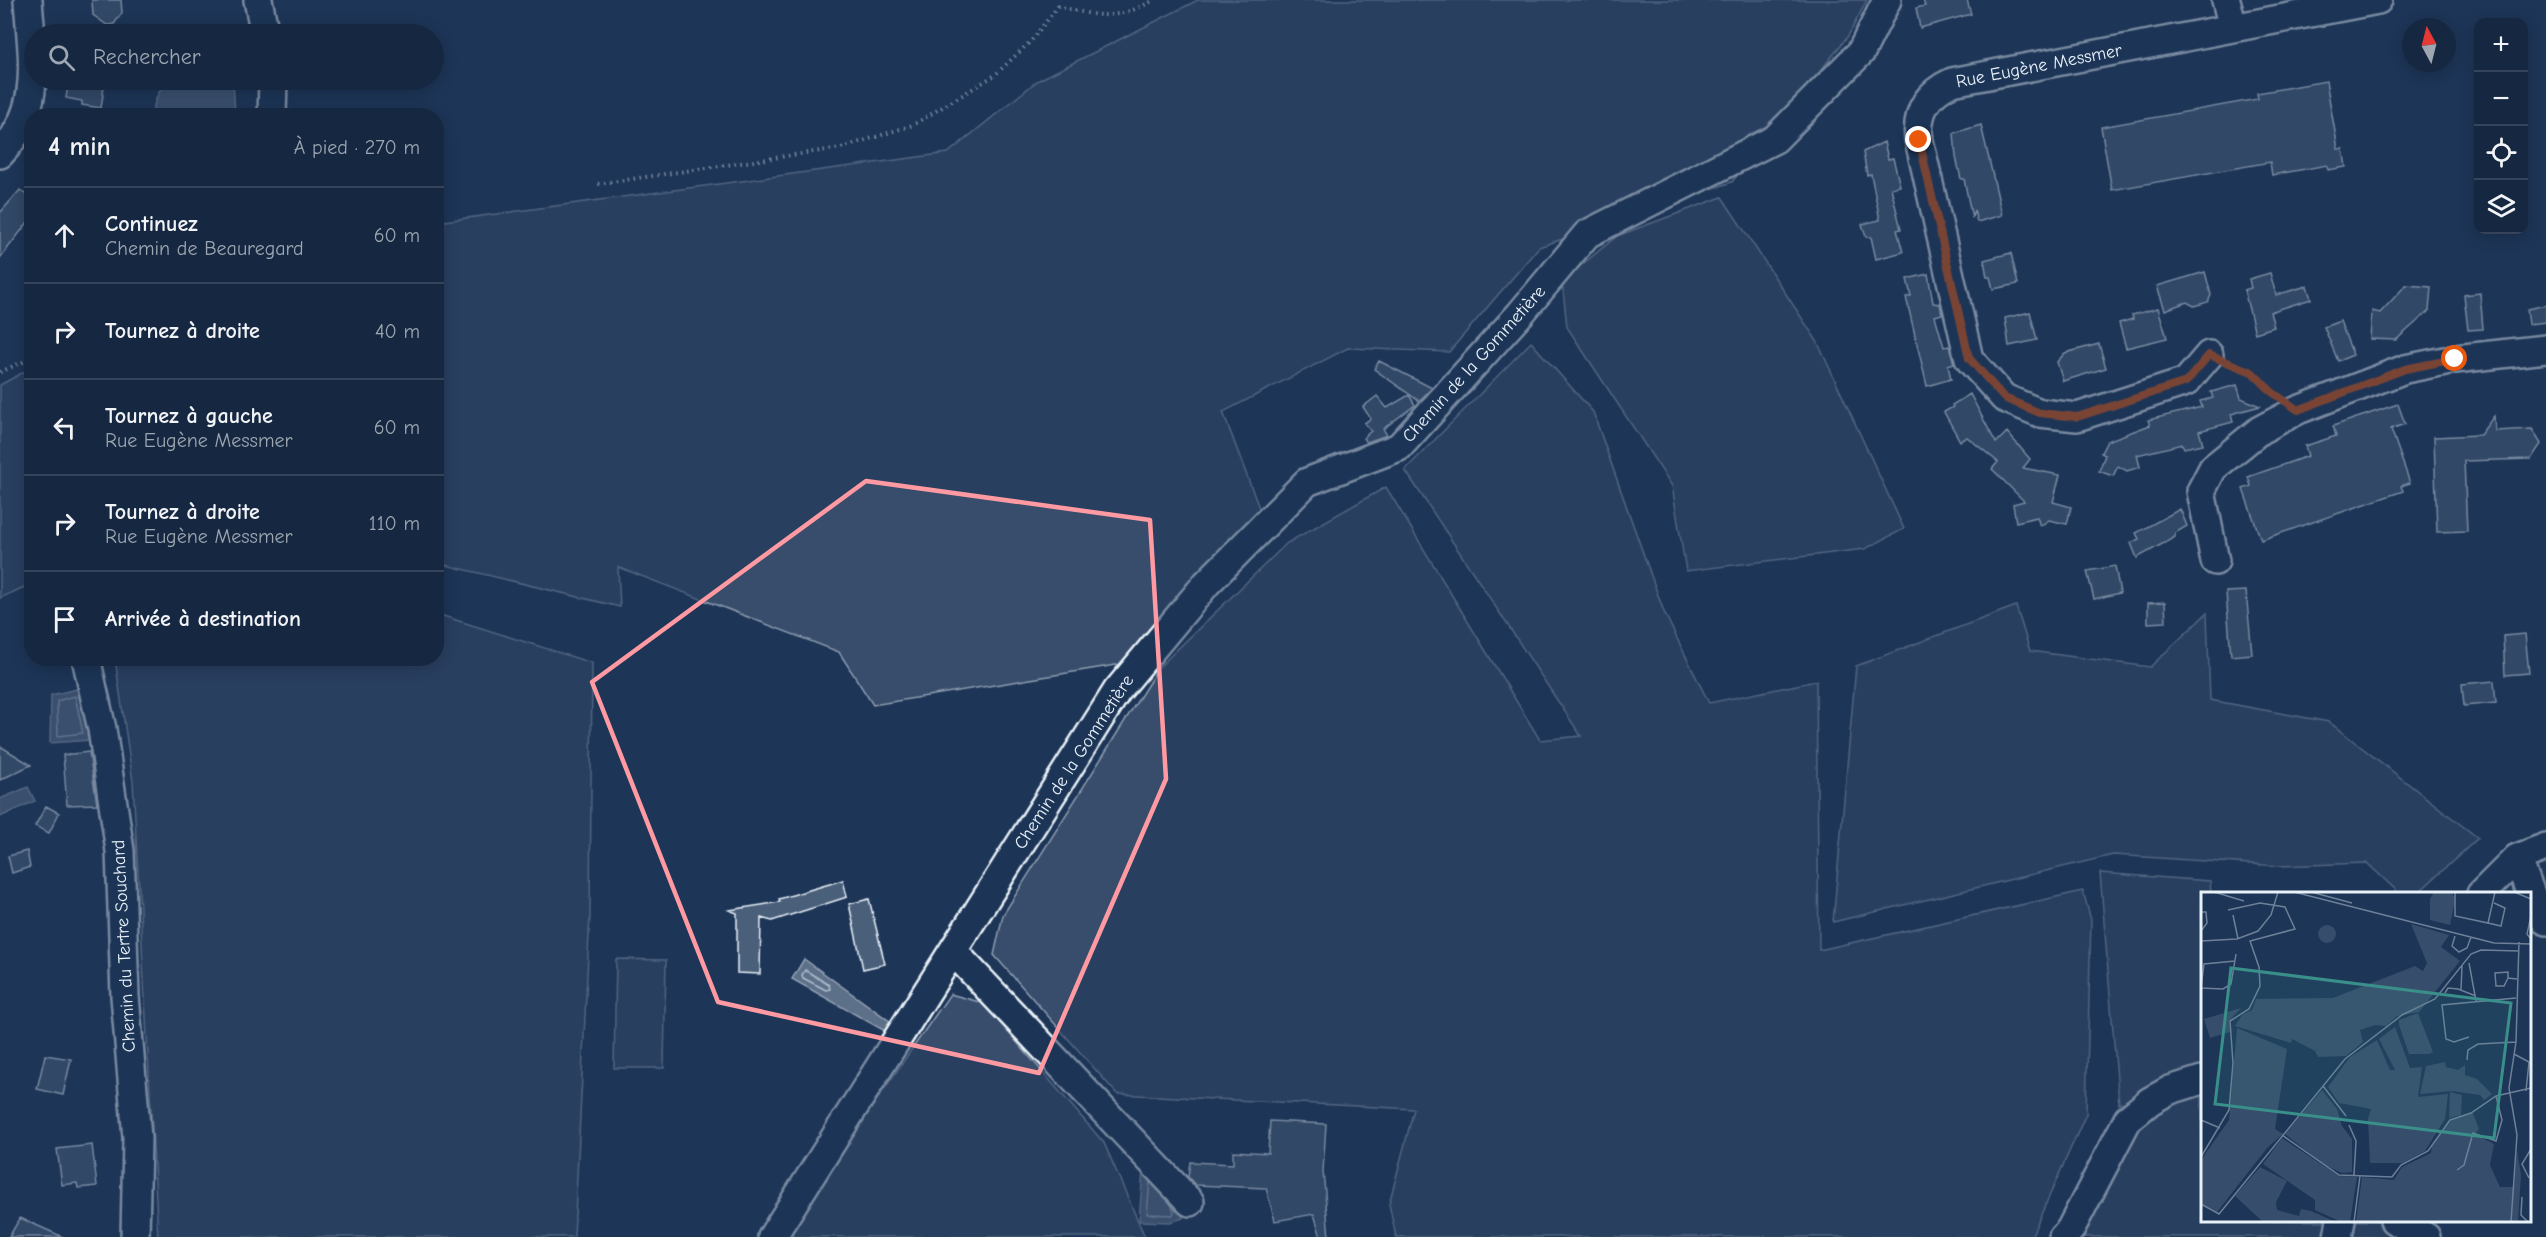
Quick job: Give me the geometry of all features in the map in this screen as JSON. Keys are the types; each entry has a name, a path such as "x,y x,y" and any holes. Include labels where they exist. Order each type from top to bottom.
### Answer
{"street":[{"path":"28,0 30,24"},
{"path":"258,0 263,24"},
{"name":"Chemin de la Gommetière","path":"772,1237 1117,691 1207,583 1307,482 1399,447 1520,314 1587,234 1775,139 1861,52 1887,0"},
{"path":"2226,0 2233,28"},
{"name":"Rue Eugène Messmer","path":"2209,355 2186,382 2077,417 2040,413 2004,398 1969,358 1917,125 1924,105 1932,94 1952,82 2378,0"},
{"path":"29,108 31,90"},
{"path":"272,108 273,90"},
{"path":"0,154 13,141 24,120"},
{"path":"2215,561 2201,491 2213,468 2260,430 2298,410 2405,369 2455,359 2546,349"},
{"name":"Chemin du Tertre Souchard","path":"88,666 102,729 120,851 125,996 137,1138 135,1237"},
{"path":"2483,892 2517,858 2546,847"},
{"path":"2517,858 2530,892"},
{"path":"2531,894 2546,921"},
{"path":"952,951 1190,1202"},
{"path":"2063,1237 2070,1230 2128,1119 2150,1101 2170,1090 2201,1080"},
{"path":"2338,1237 2341,1222"},
{"path":"2396,1222 2426,1237"}],"path":[{"path":"1054,0 1058,6 1098,17 1134,11 1154,0"},
{"path":"598,184 841,148 913,125 995,75 1031,41 1058,6"},
{"path":"2209,355 2252,372 2272,392 2298,410"},
{"path":"0,372 24,362"}],"highlighted area":[{"path":"866,481 1150,520 1166,779 1039,1073 718,1002 592,682"}],"shaded area":[{"path":"1198,0 1867,0 1848,36 1732,182 1539,247 1449,352 1348,348 1223,412 1261,513 1128,663 873,705 839,652 618,567 620,607 444,565 444,221 948,153 1037,81"},
{"path":"1722,197 1817,341 1904,529 1865,549 1686,571 1672,486 1567,327 1562,281 1617,236"},
{"path":"1531,342 1593,412 1664,612 1709,703 1816,681 1819,950 2083,891 2091,920 2086,1114 2031,1237 1396,1237 1389,1204 1414,1109 1117,1094 994,955 1003,915 1158,668 1287,543 1386,487 1540,740 1581,736 1405,470"},
{"path":"24,372 24,587 0,598 0,385"},
{"path":"2016,606 2030,651 2150,667 2207,613 2210,700 2329,722 2478,838 2419,892 2398,892 2367,863 2280,866 2113,855 1833,922 1856,666"},
{"path":"444,616 592,663 590,915 574,1237 158,1237 133,782 116,666 444,666"},
{"path":"2100,873 2210,881 2211,892 2201,892 2201,1074 2119,1104"},
{"path":"616,959 666,960 664,1068 614,1068"},
{"path":"950,994 983,1003 1104,1143 1145,1237 787,1237 854,1133"},
{"path":"2201,1086 2201,1222 2381,1222 2408,1237 2078,1237 2148,1112"}],"water":[{"path":"160,90 234,90 235,108 153,108"},
{"path":"81,688 91,740 50,743 51,695"},
{"path":"28,787 35,801 0,817 0,799"},
{"path":"804,959 891,1022 885,1031 792,979"},
{"path":"1143,1169 1179,1206 1183,1218 1170,1222 1139,1221"}],"building":[{"path":"92,0 121,0 122,13 114,24 106,24 93,15"},
{"path":"1923,0 1967,0 1971,14 1920,28 1916,8 1925,6"},
{"path":"2326,81 2338,149 2343,149 2346,167 2328,170 2327,165 2272,175 2270,162 2112,190 2101,127 2258,99 2257,93"},
{"path":"67,90 104,90 101,108 82,105 82,101 66,98"},
{"path":"1981,125 2002,215 1977,222 1974,210 1972,218 1964,179 1961,179 1954,133"},
{"path":"1884,142 1888,159 1893,158 1900,186 1891,188 1901,229 1897,230 1903,252 1876,259 1871,237 1866,237 1862,224 1880,220 1871,174 1867,175 1863,152"},
{"path":"20,190 24,193 24,227 0,258 0,213"},
{"path":"2011,253 2018,284 1993,289 1990,277 1987,277 1984,260"},
{"path":"2205,272 2211,295 2208,302 2194,306 2187,302 2165,310 2157,286"},
{"path":"2270,273 2276,295 2307,286 2311,299 2270,312 2274,327 2255,333 2244,290 2251,288 2249,279"},
{"path":"1928,274 1933,303 1940,304 1942,314 1935,316 1944,347 1949,346 1954,363 1948,365 1951,379 1927,386 1906,297 1911,296 1907,279"},
{"path":"2406,285 2431,287 2429,311 2396,340 2370,339 2372,311 2380,313"},
{"path":"2480,293 2483,329 2468,330 2464,295"},
{"path":"2546,305 2546,322 2529,324 2527,309"},
{"path":"2158,308 2167,338 2126,348 2119,323 2133,319 2132,315"},
{"path":"2030,312 2037,340 2009,346 2005,318"},
{"path":"2340,321 2353,355 2338,361 2324,327"},
{"path":"2099,344 2106,368 2063,381 2057,362 2065,353"},
{"path":"1379,361 1432,388 1419,401 1374,369"},
{"path":"2237,385 2241,398 2260,406 2231,414 2233,422 2199,431 2203,444 2184,448 2182,444 2137,455 2140,467 2127,471 2118,466 2113,476 2099,471 2105,455 2101,453 2107,441 2150,425 2148,420 2202,407 2200,401 2213,398 2211,392"},
{"path":"1970,394 1996,443 2007,432 2030,459 2023,468 2060,475 2053,502 2071,507 2067,524 2049,520 2040,526 2037,517 2016,522 2013,504 2024,501 1992,469 1998,462 1967,437 1960,441 1944,412"},
{"path":"1409,395 1415,405 1383,429 1387,435 1367,442 1363,438 1371,431 1364,423 1371,419 1363,407 1377,396 1387,408"},
{"path":"2398,404 2405,424 2391,429 2410,483 2401,486 2403,491 2261,540 2243,489 2251,486 2248,477 2308,456 2305,446 2336,436 2333,426"},
{"path":"2494,416 2495,431 2532,429 2541,444 2531,459 2464,461 2467,531 2437,532 2434,437 2480,435"},
{"path":"2180,509 2187,526 2175,533 2175,537 2137,558 2131,543 2139,539 2136,533"},
{"path":"2115,566 2120,593 2094,599 2087,571"},
{"path":"2246,591 2252,654 2231,656 2226,592"},
{"path":"2165,602 2166,622 2148,623 2148,603"},
{"path":"2525,634 2529,673 2505,675 2503,636"},
{"path":"2494,681 2496,703 2464,706 2462,684"},
{"path":"0,746 31,765 0,780"},
{"path":"89,752 97,804 67,805 63,755"},
{"path":"46,806 59,813 49,833 35,826"},
{"path":"27,851 30,867 12,873 8,856"},
{"path":"843,880 847,897 772,921 761,918 760,974 737,973 737,913 729,910 780,902 779,899"},
{"path":"869,899 885,964 863,969 849,904"},
{"path":"45,1055 71,1059 63,1095 37,1089"},
{"path":"1270,1121 1326,1124 1323,1171 1329,1237 1321,1237 1314,1214 1275,1221 1266,1188 1195,1185 1188,1177 1190,1162 1233,1164 1233,1151 1268,1153"},
{"path":"92,1145 97,1186 78,1188 77,1183 62,1185 57,1149"},
{"path":"20,1218 63,1237 9,1237"}],"route":[{"path":"1919,140 1969,358 2004,398 2040,413 2077,417 2186,382 2209,355 2246,368 2272,392 2298,410 2405,369 2455,359"}]}
